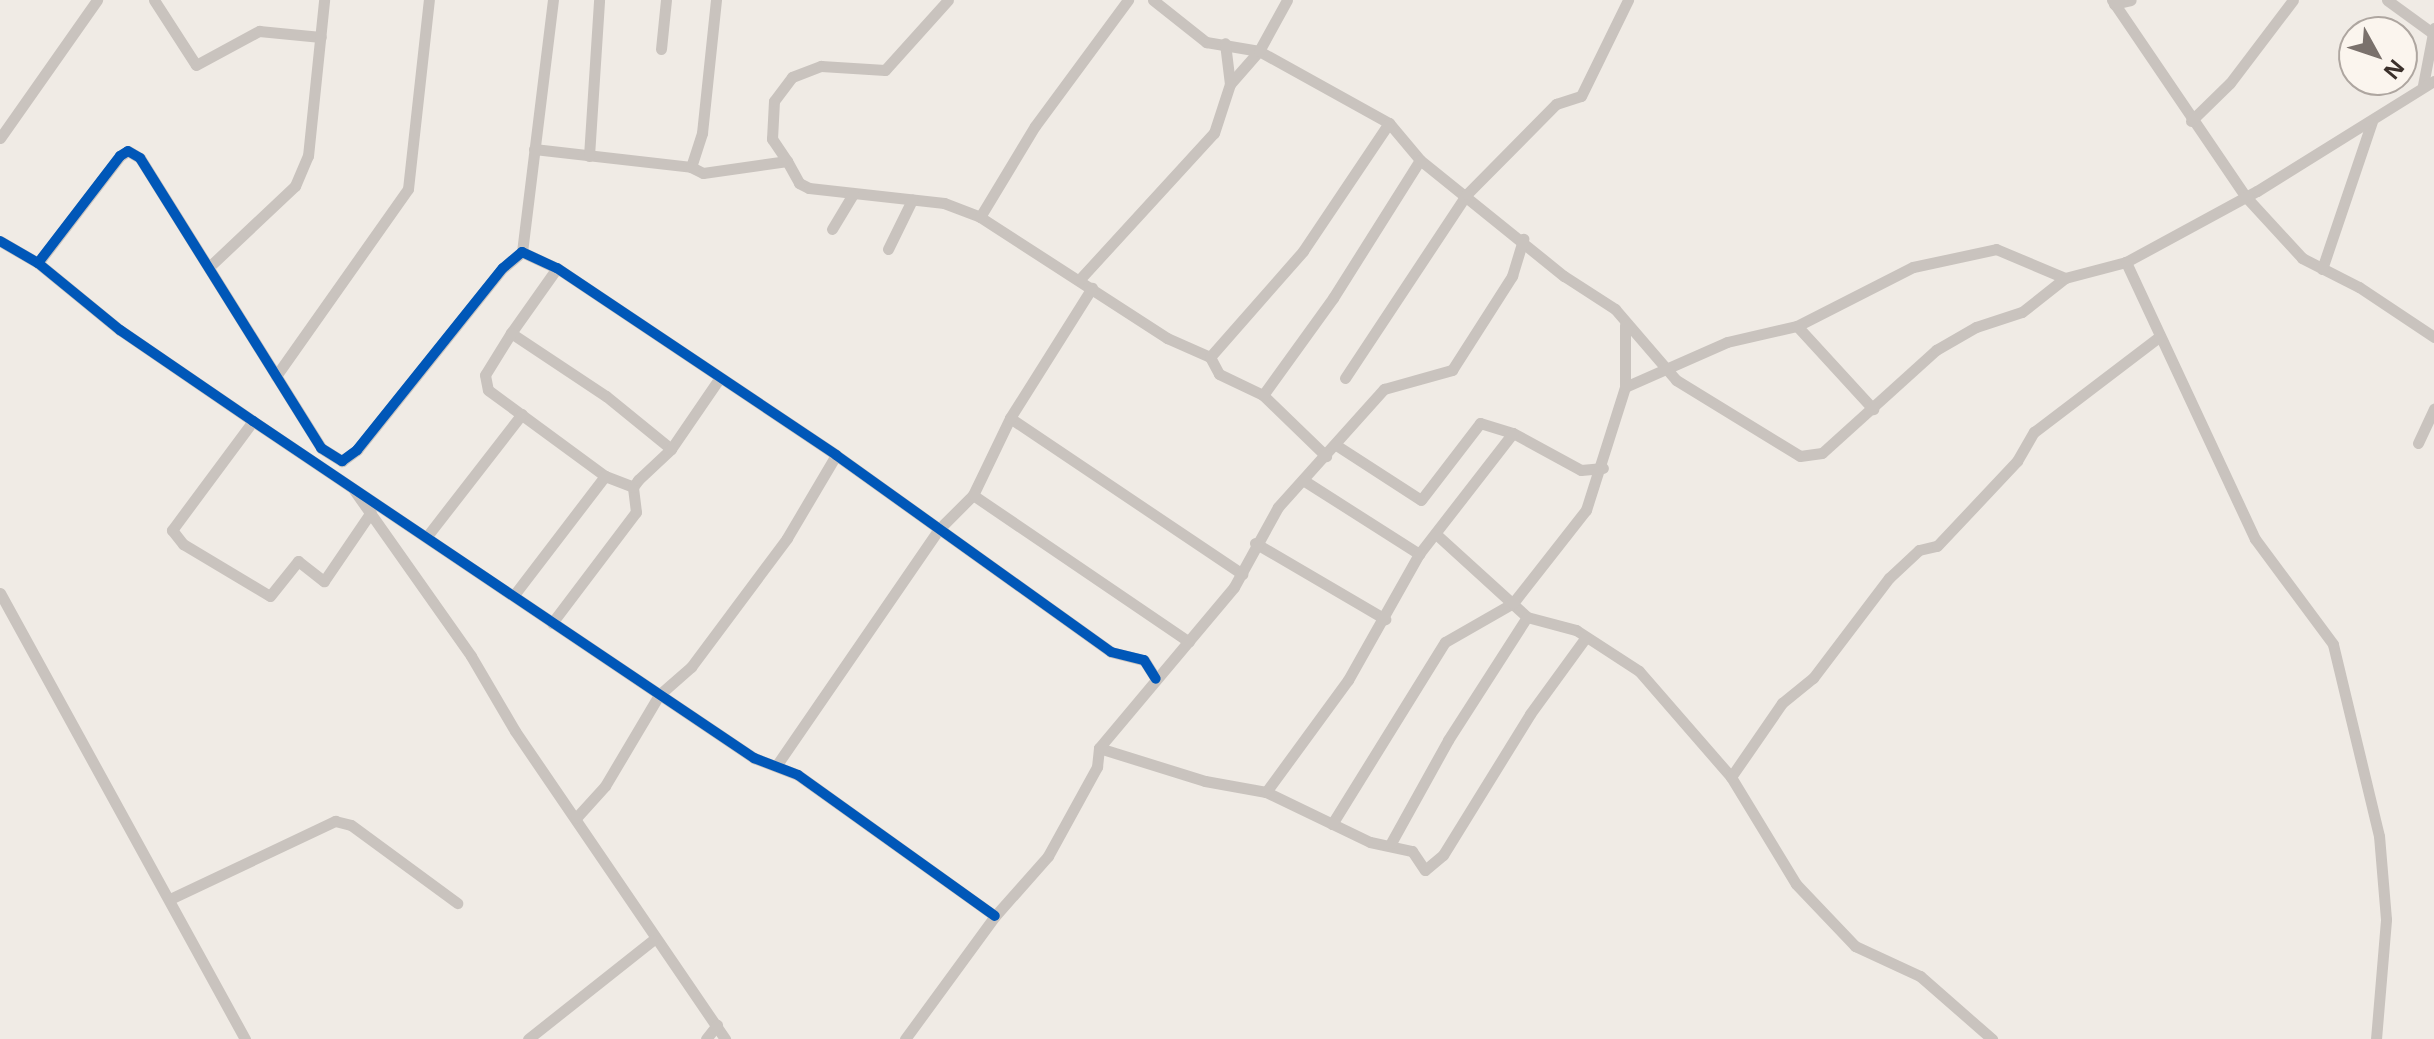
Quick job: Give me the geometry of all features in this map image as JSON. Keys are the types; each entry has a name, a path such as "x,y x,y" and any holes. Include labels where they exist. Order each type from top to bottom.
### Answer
{"street":[{"path":"0,138 97,0"},
{"path":"154,0 196,65 259,31 321,37"},
{"path":"209,267 295,186 308,156 324,0"},
{"path":"276,376 408,189 429,0"},
{"path":"38,263 128,151 140,158 321,448 342,461 357,450 503,268 522,252 553,0"},
{"path":"589,156 599,0"},
{"path":"661,49 666,0"},
{"path":"691,167 702,133 716,0"},
{"path":"948,0 885,70 821,66 792,77 774,101 772,139 799,183 853,194 944,203 980,217 1167,338 1210,357 1219,374 1263,395 1326,456"},
{"path":"980,217 1035,126 1128,0"},
{"path":"1153,0 1206,42 1259,51 1389,123 1420,160 1523,239 1564,276 1615,309 1625,325 1676,380 1800,456 1822,453 1936,350 1976,327 2022,312 2065,278 2126,262 2246,197 2373,121 2428,83 2433,30 2387,0"},
{"path":"1080,279 1188,167 1214,133 1230,84 1259,51 1287,0"},
{"path":"1345,378 1467,194 1556,104 1581,96 1628,0"},
{"path":"2131,0 2113,2 2191,121 2246,197 2302,258 2434,337"},
{"path":"2191,121 2230,83 2293,0"},
{"path":"1225,43 1230,84"},
{"path":"2322,269 2373,121"},
{"path":"1210,357 1303,251 1389,123"},
{"path":"534,149 691,167 703,173 787,161"},
{"path":"1263,395 1333,298 1420,160"},
{"path":"832,229 853,194"},
{"path":"888,249 912,200"},
{"path":"905,1039 995,916 1048,856 1097,767 1099,748 1242,574 1255,543 1303,480 1384,389 1452,370 1512,276 1523,239"},
{"path":"0,241 38,263 120,330 253,421 428,535 552,623 754,758 798,775 995,916"},
{"path":"1625,387 1727,342 1797,326 1913,267 1996,249 2065,278"},
{"path":"522,252 557,268 836,455 1111,652 1144,660 1156,679"},
{"path":"2126,262 2255,539 2333,644 2379,836 2386,919 2376,1039"},
{"path":"557,268 511,333 484,381 488,390 605,476 633,487"},
{"path":"776,766 938,530 973,495 1010,418 1092,288"},
{"path":"1332,824 1445,642 1513,603 1586,510 1603,468 1625,387 1625,325"},
{"path":"1797,326 1873,409"},
{"path":"511,333 606,396 671,449"},
{"path":"1731,777 1782,703 1813,678 1889,578 1919,550 1937,546 2017,461 2034,432 2160,336"},
{"path":"633,487 671,449 719,379"},
{"path":"2418,443 2434,409"},
{"path":"428,535 522,414"},
{"path":"1010,418 1242,574"},
{"path":"253,421 172,530 183,544 270,596 298,561 324,581 371,512"},
{"path":"1336,445 1421,500 1480,423 1513,433 1581,470 1603,468"},
{"path":"1266,792 1307,741 1385,619 1419,554 1437,535 1513,433"},
{"path":"576,818 605,786 659,695 691,667 787,538 836,455"},
{"path":"514,595 605,476"},
{"path":"1303,480 1419,554"},
{"path":"348,482 576,818 653,940 725,1039"},
{"path":"552,623 636,512 633,487"},
{"path":"973,495 1189,642"},
{"path":"1437,535 1527,617 1586,637 1639,671 1731,777 1796,884 1855,946 1920,976 1992,1039"},
{"path":"1255,543 1385,619"},
{"path":"0,593 245,1039"},
{"path":"1391,843 1448,740 1527,617"},
{"path":"1099,748 1205,781 1266,792 1370,842 1391,843 1412,851 1425,870 1443,855 1530,714 1586,637"},
{"path":"170,899 335,821 351,825 457,903"},
{"path":"528,1039 653,940"},
{"path":"706,1039 717,1025"}],"cycle path":[{"path":"38,263 120,156 128,151 140,158 321,448 342,461 357,450 503,268 522,252 557,268 836,455 1111,652 1144,660 1156,679"},
{"path":"0,241 38,263 120,330 253,421 754,758 798,775 995,916"}]}
